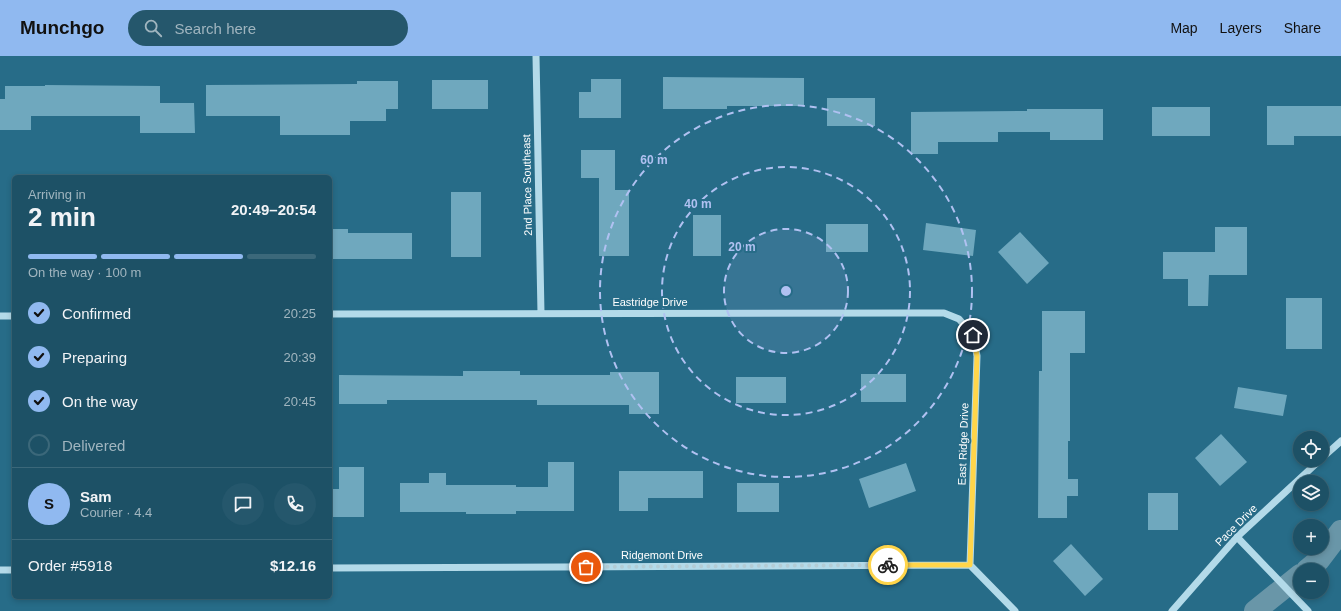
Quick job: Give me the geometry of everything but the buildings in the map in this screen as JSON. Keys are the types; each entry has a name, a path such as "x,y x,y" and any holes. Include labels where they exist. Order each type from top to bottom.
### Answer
{"street":[{"name":"2nd Place Southeast","path":"536,56 541,313"},
{"name":"Eastridge Drive","path":"332,314 944,313 958,319 965,327"},
{"path":"0,316 12,316"},
{"name":"East Ridge Drive","path":"965,327 973,335 977,356 970,565"},
{"name":"Pace Drive","path":"1329,452 1341,441"},
{"name":"Pace Drive","path":"1172,611 1237,537 1312,467"},
{"path":"1237,537 1308,611"},
{"path":"970,565 1015,611"},
{"name":"Ridgemont Drive","path":"332,568 970,565"},
{"path":"0,570 12,570"}],"waterway":[{"path":"1315,563 1341,531"},
{"path":"1255,611 1293,581"}],"way so far":[{"path":"586,567 888,565"}],"route":[{"path":"888,565 970,565 977,356 973,335"}]}
